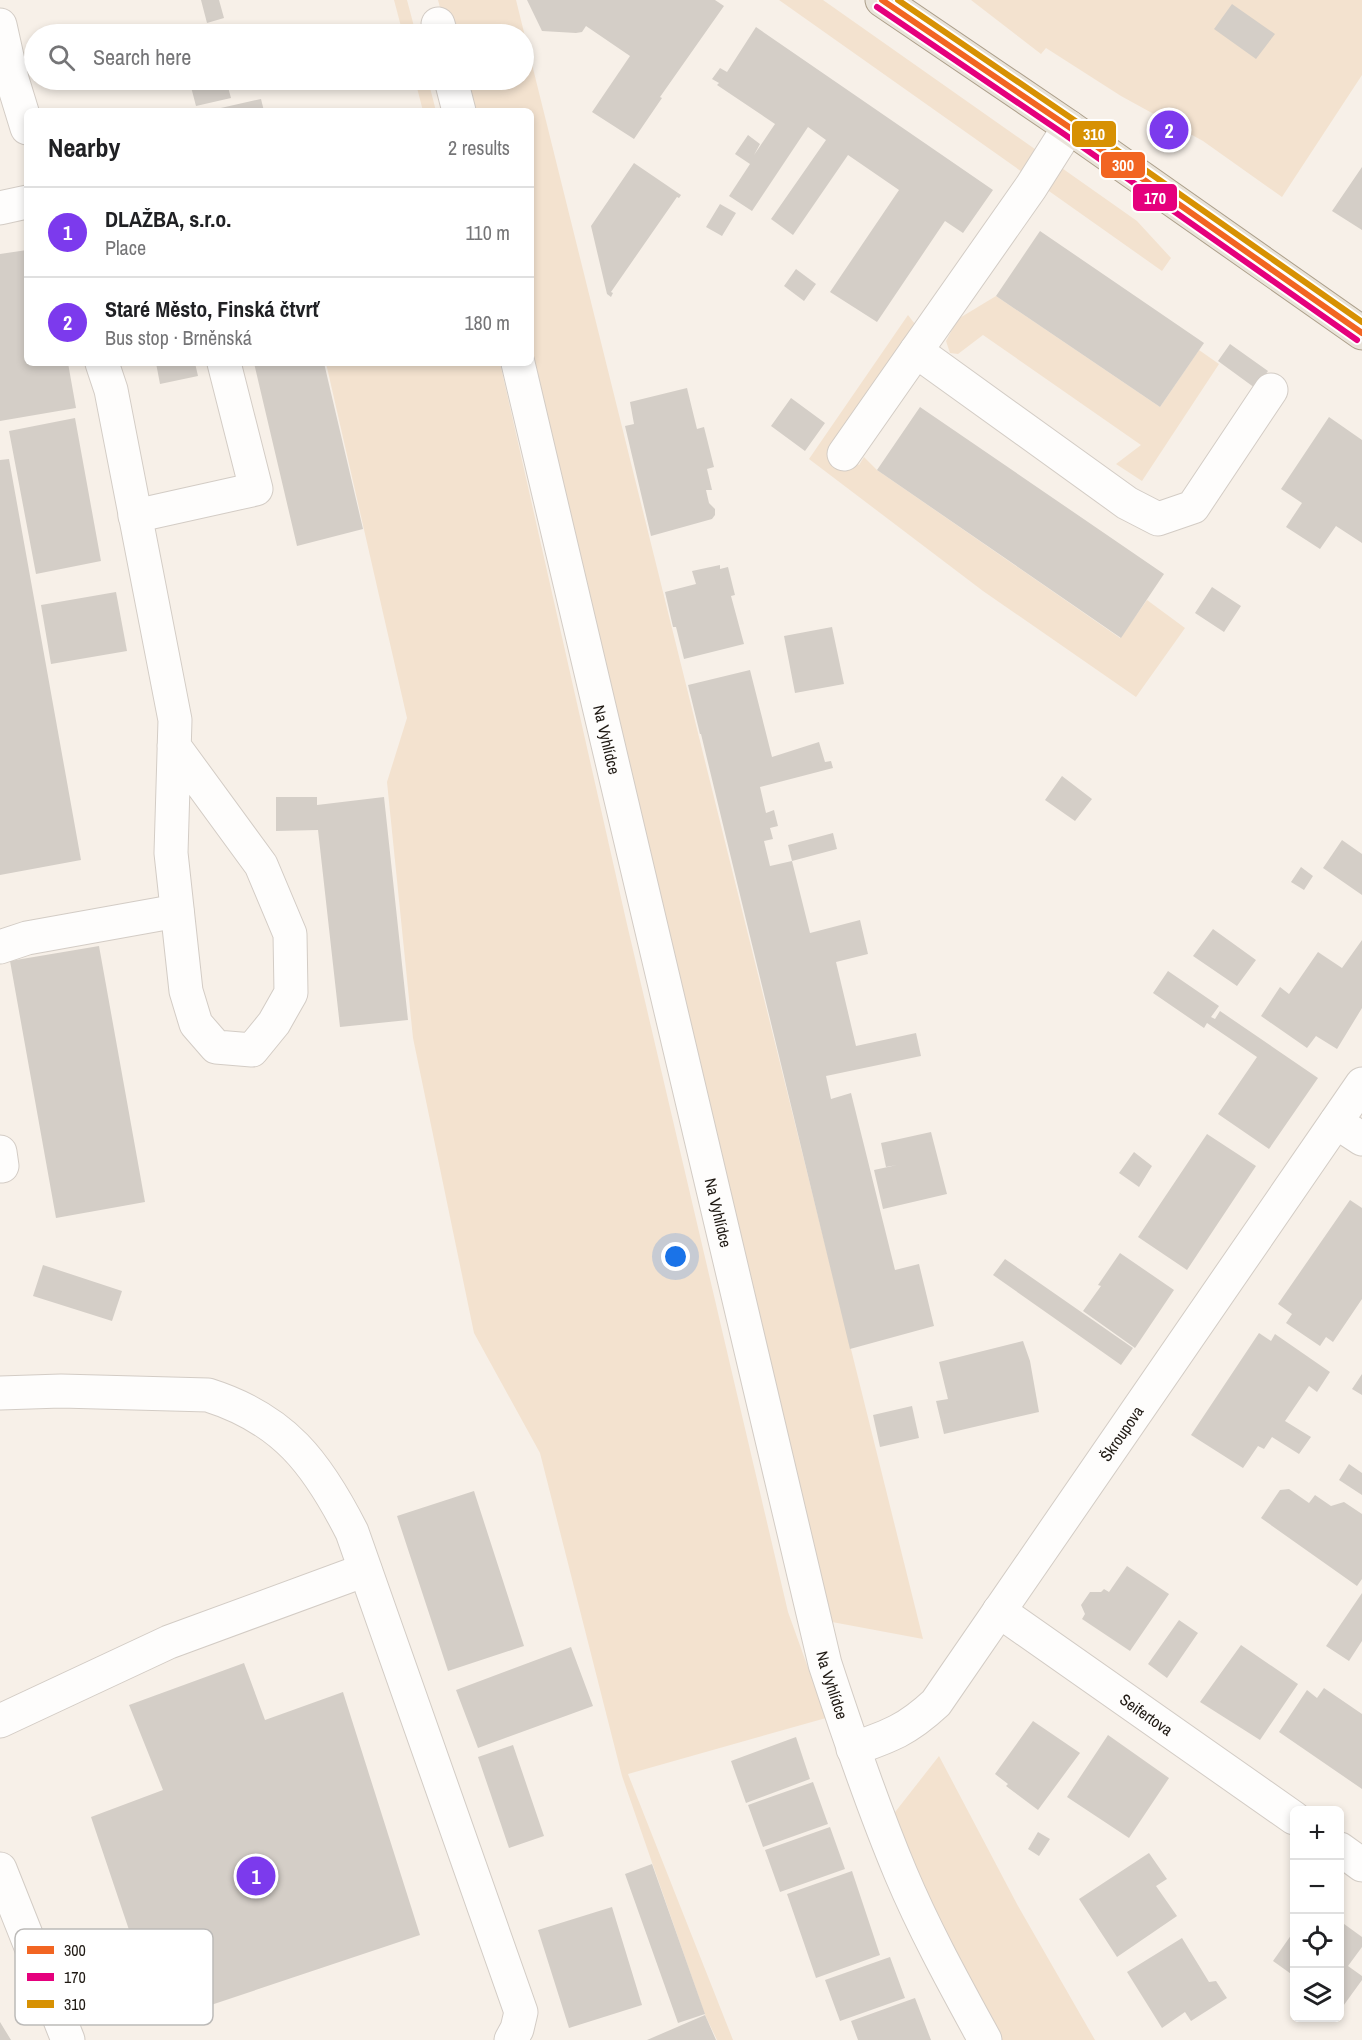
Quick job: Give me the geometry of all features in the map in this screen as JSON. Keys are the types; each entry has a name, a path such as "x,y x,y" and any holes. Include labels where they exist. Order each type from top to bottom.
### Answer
{"main road":[{"path":"882,0 1069,127 1362,333"}],"street":[{"path":"0,25 12,80 24,118"},
{"path":"454,90 458,108"},
{"path":"844,454 1031,187 1069,127"},
{"path":"0,208 24,203"},
{"path":"916,351 1127,503 1158,519 1193,507 1271,390"},
{"path":"103,366 111,390 175,720 174,746 171,853 186,991 196,1024 216,1047 252,1050 274,1023 291,993 290,934 261,865 174,746"},
{"path":"135,516 256,489 225,366"},
{"name":"Na Vyhlídce","path":"519,366 825,1664 853,1749 901,1874 938,1953 985,2040"},
{"path":"0,948 27,938 177,911"},
{"name":"Škroupova","path":"853,1749 897,1733 936,1703 999,1611 1349,1131 1362,1084"},
{"path":"0,1393 61,1391 208,1395 253,1413 283,1435 309,1460 333,1495 351,1532 521,2012 517,2029 511,2040"},
{"path":"0,1721 169,1642 365,1570"},
{"name":"Seifertova","path":"999,1611 1290,1815"},
{"path":"1344,1852 1362,1865"},
{"path":"0,1869 24,1929"},
{"path":"62,2025 68,2040"}],"shaded area":[{"path":"394,0 407,0 413,24 400,24"},
{"path":"438,0 516,0 522,24 444,24"},
{"path":"779,0 823,0 1137,221 1171,258 1162,271"},
{"path":"971,0 1362,0 1362,75 1282,197 1203,141 1121,96 1046,48 1041,54"},
{"path":"534,72 923,1639 832,1622 527,366 534,366 534,108 464,108 460,90 534,90"},
{"path":"418,90 431,90 435,108 422,108"},
{"path":"996,296 1160,407 1199,350 1219,364 1142,481 1116,464 1141,445 983,335 958,354 950,353 946,341 958,319"},
{"path":"908,315 918,328 836,447 859,465 864,457 877,470 1120,638 1147,600 1185,628 1136,697 983,591 809,459"},
{"path":"327,366 501,366 626,920 788,1612 826,1718 628,1774 733,2040 717,2040 705,2015 622,1776 540,1453 474,1333 413,1038 387,782 407,718"},
{"path":"939,1756 1018,1906 1095,2040 1000,2040 958,1967 892,1816"}],"building":[{"path":"201,0 219,0 224,18 207,23"},
{"path":"527,0 715,0 724,6 660,97 662,98 634,139 592,112 630,56 586,26 582,32 576,33 542,31"},
{"path":"1232,4 1275,34 1256,59 1214,29"},
{"path":"756,27 993,190 963,233 945,221 877,322 830,292 899,190 848,155 793,235 771,219 826,140 808,127 752,211 729,196 750,164 735,154 748,135 760,144 754,155 775,124 717,85 719,83 712,79 720,68 727,72"},
{"path":"192,90 229,90 231,98 196,106"},
{"path":"261,99 263,108 221,108"},
{"path":"634,163 681,195 677,197 611,292 613,293 611,297 607,294 591,226"},
{"path":"1362,167 1362,230 1332,211"},
{"path":"720,204 736,213 722,236 706,227"},
{"path":"1040,231 1204,343 1160,407 996,296"},
{"path":"24,250 24,366 69,366 76,408 0,421 0,254"},
{"path":"796,269 816,284 804,301 784,286"},
{"path":"1230,344 1268,371 1255,388 1218,361"},
{"path":"157,366 196,366 198,376 160,384"},
{"path":"255,366 325,366 363,529 297,546"},
{"path":"687,388 697,429 704,427 714,467 707,469 712,490 706,490 709,503 715,509 715,515 712,519 651,536 625,426 634,424 630,402"},
{"path":"791,398 825,423 805,451 771,426"},
{"path":"920,407 1164,574 1121,638 877,470"},
{"path":"1329,417 1362,440 1362,543 1336,526 1320,549 1286,527 1302,503 1281,489"},
{"path":"75,418 101,561 36,574 9,431"},
{"path":"9,459 81,860 0,875 0,460"},
{"path":"720,565 720,569 728,567 735,595 731,596 744,644 684,659 676,627 673,627 665,592 696,584 692,571"},
{"path":"1212,587 1241,606 1224,632 1195,613"},
{"path":"116,592 127,651 51,664 41,605"},
{"path":"832,627 844,684 795,693 784,636"},
{"path":"750,670 772,757 819,742 825,762 831,761 833,768 760,787 766,813 774,810 778,826 770,828 773,839 764,841 770,866 792,861 810,933 860,920 868,954 836,962 856,1046 916,1033 921,1056 826,1076 831,1099 851,1093 895,1270 919,1264 934,1326 850,1349 688,685"},
{"path":"1062,776 1092,799 1075,821 1045,800"},
{"path":"276,797 317,797 317,805 384,797 408,1020 340,1027 318,830 276,831"},
{"path":"833,833 837,849 792,861 788,845"},
{"path":"1342,840 1362,854 1362,895 1323,868"},
{"path":"1301,867 1313,876 1304,890 1291,882"},
{"path":"1213,929 1256,960 1237,986 1193,956"},
{"path":"1362,940 1362,1008 1337,1049 1316,1036 1307,1048 1261,1016 1280,987 1289,994 1318,952 1342,968"},
{"path":"99,946 145,1202 56,1218 10,961"},
{"path":"1168,971 1219,1006 1211,1017 1215,1019 1220,1011 1318,1078 1269,1149 1218,1114 1257,1057 1207,1023 1204,1028 1153,993"},
{"path":"931,1132 947,1194 883,1209 874,1170 897,1165 886,1167 881,1143"},
{"path":"1207,1134 1256,1166 1187,1270 1138,1237"},
{"path":"1134,1152 1152,1166 1139,1187 1119,1173"},
{"path":"1350,1200 1362,1208 1362,1299 1333,1342 1326,1337 1320,1346 1286,1323 1292,1314 1278,1304"},
{"path":"1120,1253 1174,1290 1135,1348 1083,1311"},
{"path":"1005,1259 1133,1348 1121,1365 993,1275"},
{"path":"43,1265 122,1291 112,1321 33,1296"},
{"path":"1259,1333 1271,1341 1275,1334 1330,1372 1317,1392 1309,1386 1285,1421 1311,1437 1299,1454 1272,1437 1264,1449 1258,1446 1243,1468 1191,1435"},
{"path":"1023,1341 1030,1361 1039,1412 944,1434 936,1401 948,1399 939,1362"},
{"path":"1362,1374 1362,1395 1352,1389"},
{"path":"912,1406 919,1438 880,1447 873,1415"},
{"path":"1349,1464 1362,1473 1362,1495 1339,1480"},
{"path":"1289,1489 1309,1503 1315,1495 1331,1506 1344,1502 1362,1514 1362,1579 1357,1586 1261,1518 1280,1490"},
{"path":"474,1491 524,1646 448,1671 397,1516"},
{"path":"1127,1566 1169,1594 1130,1651 1082,1619 1085,1614 1081,1605 1090,1592 1101,1592 1104,1589 1109,1592"},
{"path":"1362,1593 1362,1641 1349,1661 1326,1646"},
{"path":"1179,1620 1198,1633 1167,1678 1148,1664"},
{"path":"1241,1645 1298,1684 1260,1740 1200,1702"},
{"path":"571,1647 593,1706 478,1748 456,1690"},
{"path":"244,1663 265,1720 343,1692 420,1935 213,2004 213,1929 129,1929 91,1817 163,1790 129,1705"},
{"path":"1324,1688 1362,1714 1362,1789 1279,1732 1307,1690 1317,1698"},
{"path":"1033,1721 1080,1753 1038,1810 1006,1786 1008,1784 995,1774"},
{"path":"1108,1735 1169,1778 1129,1838 1067,1797"},
{"path":"796,1737 810,1779 746,1803 731,1761"},
{"path":"513,1745 544,1836 509,1848 478,1757"},
{"path":"813,1782 828,1824 763,1847 748,1805"},
{"path":"830,1827 845,1869 780,1892 765,1850"},
{"path":"1038,1832 1050,1839 1039,1856 1028,1849"},
{"path":"1149,1853 1167,1879 1156,1886 1177,1916 1117,1957 1079,1899"},
{"path":"652,1864 705,2014 678,2023 625,1874"},
{"path":"852,1871 880,1955 816,1978 787,1894"},
{"path":"612,1907 642,2005 569,2028 538,1930"},
{"path":"1344,1924 1362,1937 1362,1947 1348,1966 1362,1976 1362,1980 1344,2005"},
{"path":"1290,1937 1290,1973 1273,1961"},
{"path":"1182,1938 1209,1982 1216,1981 1227,1998 1191,2021 1185,2012 1162,2028 1127,1972"},
{"path":"890,1957 905,1998 840,2021 825,1980"},
{"path":"915,1998 931,2040 858,2040 851,2021"},
{"path":"705,2015 716,2040 647,2040"},
{"path":"0,2022 11,2040 0,2040"}],"transit line":[{"name":"300","path":"882,0 1069,127 1362,333"},
{"name":"310","path":"898,0 1362,322"},
{"name":"170","path":"877,7 1064,134 1357,340"}],"place":[{"name":"Staré Město, Finská čtvrť","path":"1169,130"},
{"name":"DLAŽBA, s.r.o.","path":"256,1876"}]}
